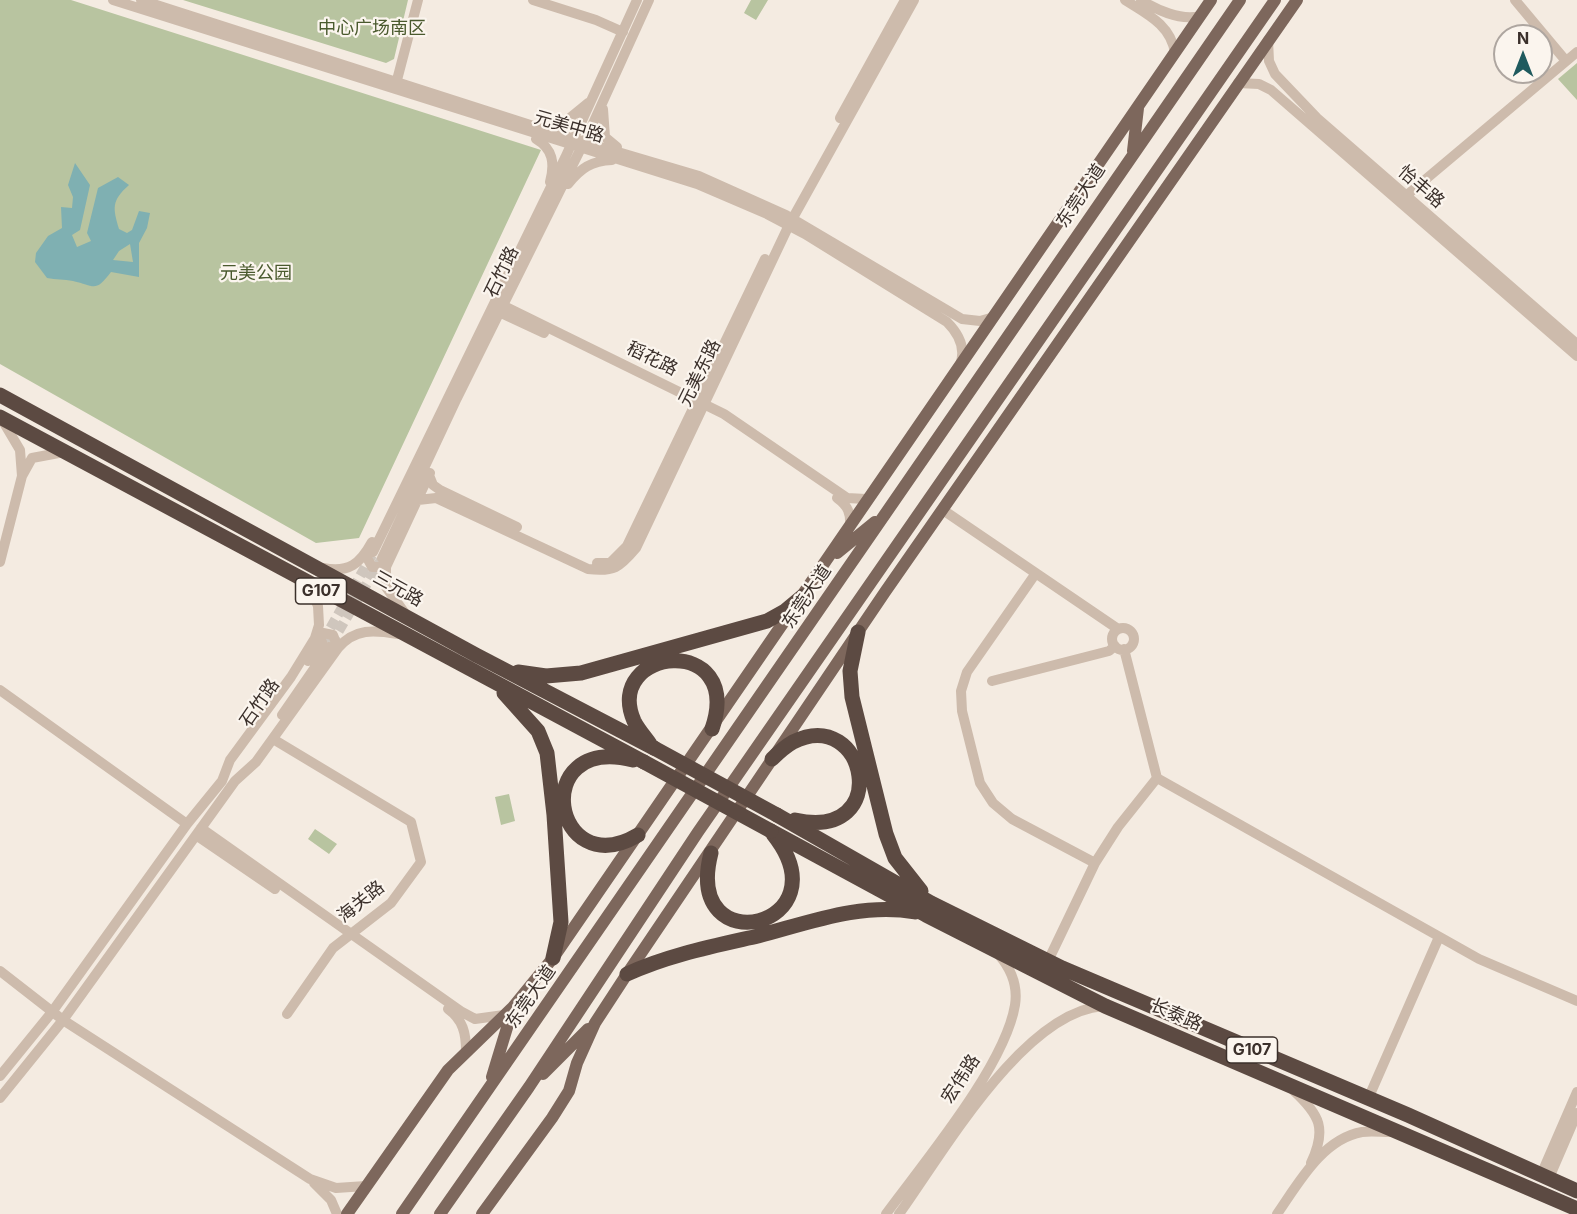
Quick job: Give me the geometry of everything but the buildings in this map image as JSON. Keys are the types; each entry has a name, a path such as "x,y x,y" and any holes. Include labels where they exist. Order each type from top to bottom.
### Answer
{"highway":[{"name":"三元路","path":"0,395 777,815"},
{"name":"三元路","path":"1,418 771,831"},
{"path":"504,669 546,676 581,673 766,621 785,611 803,596"},
{"path":"627,974 648,964 685,953 859,911 928,909 895,858 886,834 852,697 850,671 858,632"},
{"path":"654,748 634,722 630,708 631,694 641,673 660,661 687,661 708,675 713,682 718,704 712,729"},
{"path":"494,682 538,731 547,753 561,922 553,958"},
{"path":"772,759 793,742 812,736 831,737 845,745 853,755 860,778 856,801 845,815 831,822 813,824 777,815"},
{"path":"638,835 624,843 612,846 585,840 568,825 564,813 563,790 568,777 586,762 613,757 644,762"},
{"name":"长泰路","path":"777,815 994,950 1105,1006 1577,1209"},
{"path":"711,853 705,872 711,903 727,917 746,922 757,922 777,912 785,905 794,882 788,857 771,831"},
{"name":"长泰路","path":"771,831 928,909 1577,1191"}],"main road":[{"path":"347,1214 448,1070 509,1011 553,958 1211,0"},
{"name":"东莞大道","path":"402,1214 1133,151 1240,0"},
{"path":"440,1214 529,1087 593,986 908,528 1275,0"},
{"path":"482,1214 569,1091 577,1063 595,1023 627,974 711,853 885,592 1295,0"},
{"path":"1133,151 1138,107"},
{"path":"825,562 885,514"},
{"path":"885,592 908,528"},
{"path":"489,1089 509,1011"},
{"path":"529,1087 595,1023"}],"street":[{"name":"元美中路","path":"113,0 142,2 397,80 524,126"},
{"path":"397,80 418,0"},
{"path":"533,0 596,20 623,32"},
{"name":"石竹路","path":"598,100 637,0"},
{"name":"石竹路","path":"377,558 459,385 649,0"},
{"name":"元美东路","path":"429,475 433,485 440,490 590,562 610,562 627,546 788,220 905,0"},
{"name":"元美东路","path":"788,220 914,0"},
{"path":"1125,0 1157,20 1173,41 1175,53"},
{"path":"1141,0 1155,8 1184,17 1200,16"},
{"path":"1515,0 1566,61"},
{"name":"元美中路","path":"142,2 578,143 699,176 788,220 951,314 971,321 994,317"},
{"name":"怡丰路","path":"1268,40 1269,61 1279,80 1402,199 1577,356"},
{"path":"1402,199 1577,52"},
{"name":"怡丰路","path":"1238,83 1258,84 1271,90 1577,344"},
{"path":"524,126 566,121 598,100 605,137 627,157"},
{"path":"524,126 545,144 552,156 553,194"},
{"path":"553,194 582,167 596,162 627,157"},
{"name":"石竹路","path":"459,385 503,309 553,194"},
{"name":"元美中路","path":"788,220 947,322 959,338 962,349 960,365"},
{"name":"稻花路","path":"503,309 724,414 847,498 866,499 872,495"},
{"path":"315,566 334,570 348,568 377,558 418,500 463,401 459,385"},
{"name":"元美东路","path":"418,500 436,498 588,569 614,569 636,548 699,404"},
{"name":"稻花路","path":"699,404 845,504 850,512 850,527"},
{"path":"1,418 20,450 22,476"},
{"path":"0,562 22,476 33,458 64,452"},
{"path":"942,510 1118,629 1128,629 1134,637 1132,644 992,681"},
{"path":"377,558 390,596 406,615"},
{"path":"1036,573 967,672 961,691 962,711 980,783 993,803 1012,819 1095,863"},
{"path":"0,1098 63,1020 235,781 256,762 273,739 326,644 316,599 308,584"},
{"path":"1118,629 1112,636 1119,648 1157,778 1479,959 1577,1001"},
{"path":"0,1076 52,1012 187,824 222,781 230,760 291,677 326,644 347,639 365,631 405,635"},
{"name":"石竹路","path":"235,781 326,644"},
{"path":"0,690 187,824"},
{"name":"海关路","path":"273,739 411,822 421,862 391,903 347,935 287,1014"},
{"path":"1048,962 1095,863 1118,827 1157,778"},
{"path":"199,832 462,1012 475,1019 509,1011"},
{"path":"347,935 455,1014 464,1029 466,1051"},
{"path":"1368,1099 1439,937"},
{"name":"宏伟路","path":"886,1214 987,1073 1004,1040 1012,1020 1016,989 1011,972 994,950"},
{"path":"0,971 63,1020 310,1179 331,1200 337,1214"},
{"name":"宏伟路","path":"899,1214 995,1080 1018,1055 1074,1011 1105,1006"},
{"path":"1284,1082 1310,1106 1319,1123 1320,1138 1309,1169"},
{"path":"1545,1177 1577,1092"},
{"path":"1545,1177 1577,1113"},
{"path":"1277,1214 1309,1169 1332,1147 1353,1135 1364,1132 1399,1132"},
{"path":"310,1179 336,1188 366,1186"}],"green space":[{"name":"元美公园","path":"0,0 71,0 541,150 359,538 316,543 0,364"},
{"name":"中心广场南区","path":"183,0 408,0 394,59 386,63"},
{"path":"751,0 768,0 756,20 744,13"},
{"path":"1577,63 1577,100 1558,79"},
{"path":"509,794 515,821 501,825 495,797"},
{"path":"315,829 337,844 329,854 308,839"}],"water":[{"path":"75,163 90,185 80,230 72,235 77,247 91,241 87,233 98,188 118,177 129,185 116,200 115,210 119,229 127,233 132,230 139,211 150,213 147,228 139,243 139,277 111,272 101,283 94,286 70,280 47,278 35,262 36,253 48,236 62,228 61,207 72,208 73,197 68,185","holes":["130,244 133,262 113,260 119,251"]}],"tunnel":[{"path":"323,641 372,555"},
{"path":"331,644 381,560"}]}
